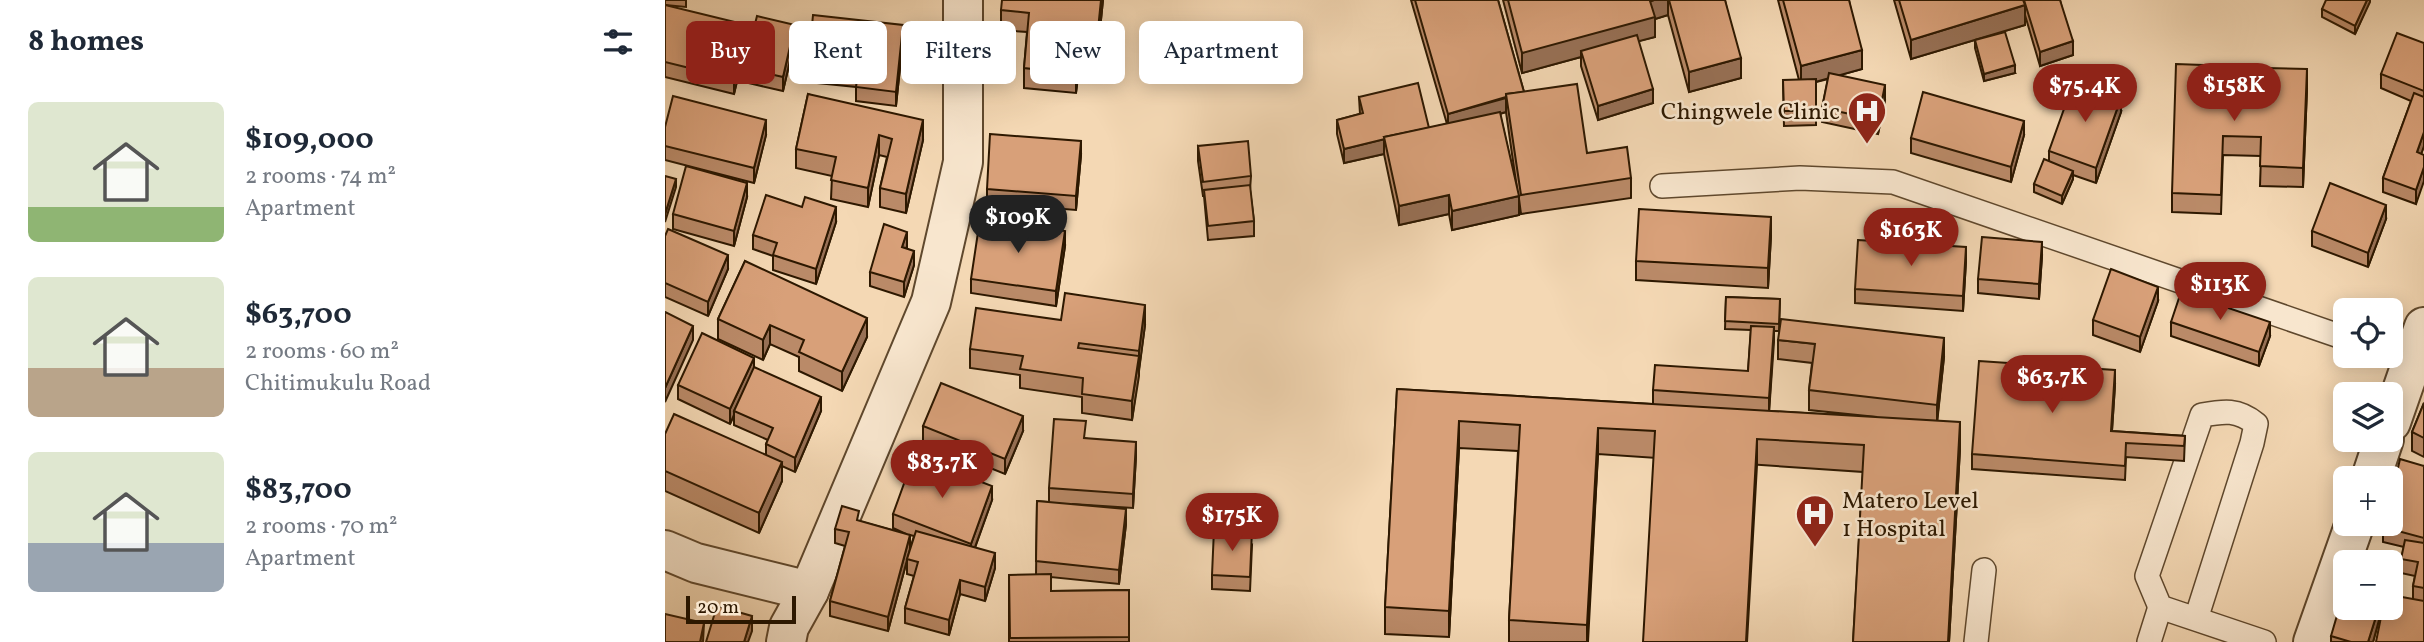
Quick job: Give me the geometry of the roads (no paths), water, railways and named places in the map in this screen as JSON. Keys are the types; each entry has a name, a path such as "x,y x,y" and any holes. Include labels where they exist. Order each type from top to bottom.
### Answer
{"street":[{"path":"786,642 789,627 810,591 931,302 963,162 963,0"},
{"path":"2401,382 2409,347"},
{"path":"2313,642 2350,536"},
{"path":"665,550 696,563 810,591"}],"lane":[{"path":"1662,186 1800,178 1893,183 2333,334"},
{"path":"2148,642 2160,607 2147,576 2202,415 2226,411 2245,415 2256,424 2196,619"},
{"path":"1976,642 1984,570"},
{"path":"2160,607 2264,642"}],"place":[{"name":"Chingwele Clinic","path":"1867,145"},
{"name":"Matero Level 1 Hospital","path":"1815,548"}]}
